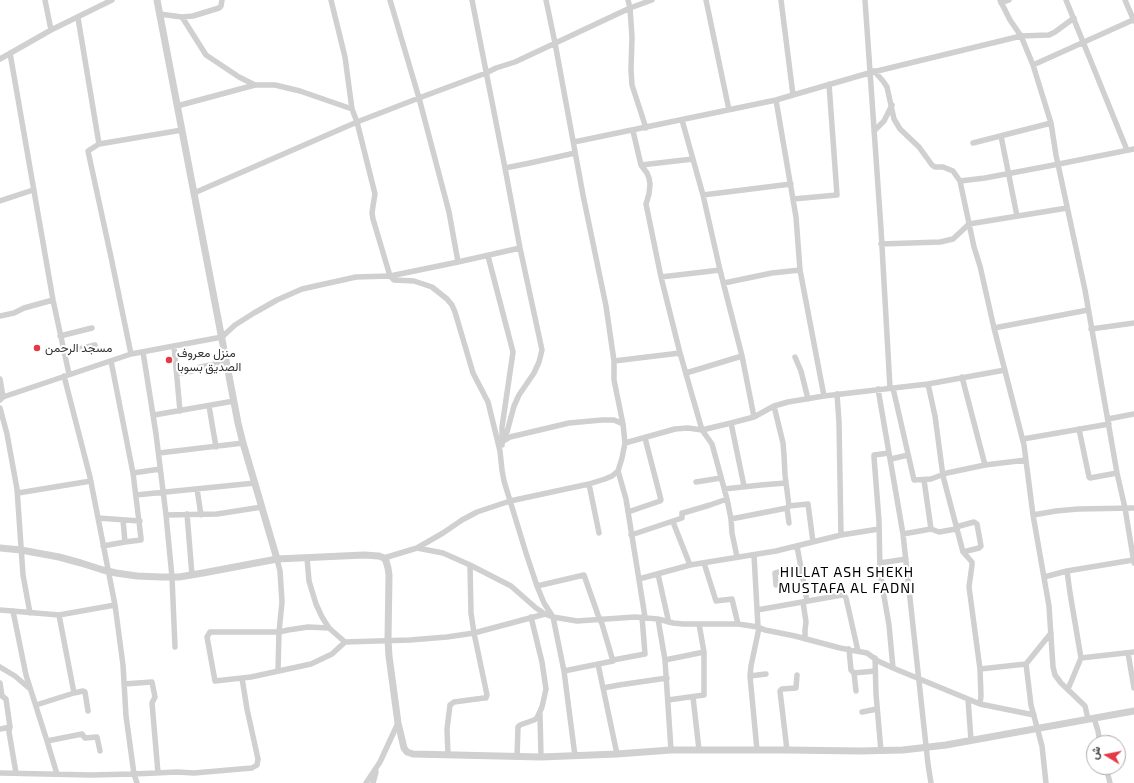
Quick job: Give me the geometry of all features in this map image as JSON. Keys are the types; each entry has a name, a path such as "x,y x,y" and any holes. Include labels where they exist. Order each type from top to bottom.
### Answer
{"street":[{"path":"45,0 51,30"},
{"path":"0,59 51,30 78,18 100,3 112,0"},
{"path":"157,0 226,362 243,443 280,571 282,602 278,671"},
{"path":"159,14 182,17 194,16 219,8 222,0"},
{"path":"331,0 345,57 352,109 357,122 375,194 372,213 390,276 394,280 414,281 432,287 452,305 455,312 474,373 488,402 500,451 502,470 526,553 544,603 553,617 564,671 575,756"},
{"path":"390,0 419,98 448,212 458,262"},
{"path":"472,0 520,248 542,350 534,373 519,395 514,406 502,441"},
{"path":"546,0 606,306 614,361 614,380 623,424 625,443 618,471 626,499 639,579 645,654 564,671"},
{"path":"628,0 632,37 632,85 646,128"},
{"path":"194,193 357,122 515,62 630,8 652,0"},
{"path":"706,0 729,110"},
{"path":"781,0 793,95"},
{"path":"864,0 872,72 874,131 891,388 914,480 924,480 943,476 947,473 985,465 1026,460"},
{"path":"1009,0 1000,2 1010,20 1022,36 1033,65 1051,123 1088,310 1134,561 1067,571 1044,577"},
{"path":"1066,0 1127,150"},
{"path":"1033,65 1134,20 1125,0"},
{"path":"182,17 206,55 239,77 255,85"},
{"path":"78,18 99,144"},
{"path":"574,142 776,100 872,72 1022,36 1049,35 1074,18"},
{"path":"10,53 33,190 67,375 91,481 115,606 123,665 126,716 136,783"},
{"path":"872,72 883,80 887,87 894,119 900,129 919,147 932,165 953,171 960,181 974,247 1023,439 1033,514 1049,606 1053,666 1055,675 1058,680 1085,706 1099,735"},
{"path":"793,199 837,195 829,84"},
{"path":"177,106 255,85 275,85 300,91 352,109"},
{"path":"776,100 796,217 800,270 824,396"},
{"path":"874,131 884,121 892,105"},
{"path":"682,120 703,195 742,356 754,416"},
{"path":"973,143 1051,123"},
{"path":"131,354 112,257 88,151 99,144 182,130"},
{"path":"633,130 641,165 649,178 649,189 646,204 661,278 702,430 712,444 727,499 737,557"},
{"path":"1001,136 1017,216"},
{"path":"960,181 1134,149"},
{"path":"505,168 575,152"},
{"path":"641,165 693,159"},
{"path":"703,195 791,184"},
{"path":"0,201 33,190"},
{"path":"881,244 940,242 953,239 969,224 1067,208"},
{"path":"0,379 1,398 131,354 222,336 235,325 276,300 302,289 349,278 390,276 520,248"},
{"path":"488,256 513,352 500,451"},
{"path":"661,278 720,270"},
{"path":"724,283 772,273 800,270"},
{"path":"0,316 53,300"},
{"path":"994,328 1088,310"},
{"path":"1091,329 1134,323"},
{"path":"60,336 92,328"},
{"path":"64,353 95,345"},
{"path":"174,346 180,411"},
{"path":"143,352 154,415 166,515 172,577 175,647"},
{"path":"614,361 680,353"},
{"path":"686,373 742,356"},
{"path":"795,357 801,371 808,399"},
{"path":"103,546 141,539 133,473 111,361"},
{"path":"177,374 226,362"},
{"path":"625,443 674,429 688,428 702,430 754,416 774,406 808,399 837,394 928,384 1005,370"},
{"path":"962,377 985,465"},
{"path":"928,384 935,416 943,476 963,552 972,562 969,587 980,669 980,704"},
{"path":"878,389 903,534 931,783"},
{"path":"837,394 842,535"},
{"path":"154,415 234,401"},
{"path":"209,406 216,446"},
{"path":"774,406 783,443 789,523"},
{"path":"0,408 14,468 18,493 23,575 30,613"},
{"path":"1023,439 1079,429 1134,414"},
{"path":"502,441 510,437 570,423 614,420 623,424"},
{"path":"731,423 744,486"},
{"path":"1079,429 1089,477 1117,473"},
{"path":"628,512 661,500 645,438"},
{"path":"159,453 243,443"},
{"path":"893,668 889,625 880,574 879,521 874,455 908,455"},
{"path":"133,473 160,469"},
{"path":"0,548 21,550 76,561 108,572 137,576 172,577 192,575 277,559 369,555 384,558 417,548 462,520 478,512 510,501 589,484 606,479 618,471"},
{"path":"696,482 721,478"},
{"path":"924,480 931,529"},
{"path":"18,493 91,481"},
{"path":"136,495 198,490 255,483"},
{"path":"724,489 786,483"},
{"path":"589,484 600,534"},
{"path":"198,490 201,515"},
{"path":"631,535 673,522 682,518 682,513 727,499"},
{"path":"731,519 808,504 813,542"},
{"path":"166,515 217,514 262,507"},
{"path":"1033,514 1078,509 1134,508"},
{"path":"187,514 192,575"},
{"path":"98,518 140,521"},
{"path":"123,520 125,542"},
{"path":"673,522 690,566"},
{"path":"903,534 931,529 938,532 974,522 977,524 980,546 979,548 963,552"},
{"path":"639,579 704,563 754,555 842,535 879,529"},
{"path":"797,546 805,601 805,639"},
{"path":"417,548 443,553 470,565 511,586 536,608 553,617 577,621 635,616 683,624 738,624 758,627 765,630 858,651 867,654 893,668 980,704 1034,715"},
{"path":"754,555 758,627 750,676 757,750"},
{"path":"307,558 308,581 322,617 329,628 345,642"},
{"path":"384,558 388,568 390,581 388,640 398,723 404,748 407,752 417,755 541,757 671,750 881,751 927,748 1134,711"},
{"path":"880,563 906,559"},
{"path":"704,563 716,601 732,599 738,624"},
{"path":"448,755 450,705 454,702 487,697 471,613 470,565"},
{"path":"776,585 775,574 801,567"},
{"path":"1067,571 1081,658 1068,689"},
{"path":"658,574 668,622"},
{"path":"537,586 584,575 613,660"},
{"path":"757,610 842,595 845,596 858,651"},
{"path":"0,610 59,615 115,606"},
{"path":"13,611 25,671 56,774"},
{"path":"329,628 308,627 280,632 212,631 208,634 208,638 215,681 242,678 312,664 332,654 345,642 432,639 474,633 545,614"},
{"path":"59,615 74,693"},
{"path":"531,617 546,687 540,714 541,757"},
{"path":"658,619 667,678 671,750"},
{"path":"668,700 704,695 704,652 700,624"},
{"path":"980,669 1026,664 1051,633"},
{"path":"849,650 851,670 854,673 856,691"},
{"path":"665,660 704,652"},
{"path":"1081,658 1131,652 1134,688"},
{"path":"875,658 877,709 881,751"},
{"path":"598,664 618,754"},
{"path":"1026,664 1034,715 1042,746 1046,783"},
{"path":"0,667 15,676 31,690"},
{"path":"854,673 875,671"},
{"path":"750,676 766,674"},
{"path":"787,750 780,691 782,689 796,688 797,675"},
{"path":"0,774 194,773 252,768 257,765 258,759 242,678"},
{"path":"603,688 667,678"},
{"path":"124,684 152,682 155,697 152,703 158,773"},
{"path":"0,683 2,697 6,699 10,727 9,732 16,773"},
{"path":"36,705 83,691 85,692 88,711"},
{"path":"693,697 699,750"},
{"path":"968,699 971,740"},
{"path":"862,712 877,709"},
{"path":"517,757 518,727 534,720 540,714"},
{"path":"366,783 376,768 398,723"},
{"path":"0,729 10,727"},
{"path":"47,740 82,734 85,738 98,737 100,751"},
{"path":"373,783 376,768"}],"place":[{"name":"مسجد الرحمن","path":"37,348"},
{"name":"منزل معروف الصديق بسوبا","path":"169,360"}],"district":[{"name":"HILLAT ASH SHEKH MUSTAFA AL FADNI","path":"847,580"}]}
